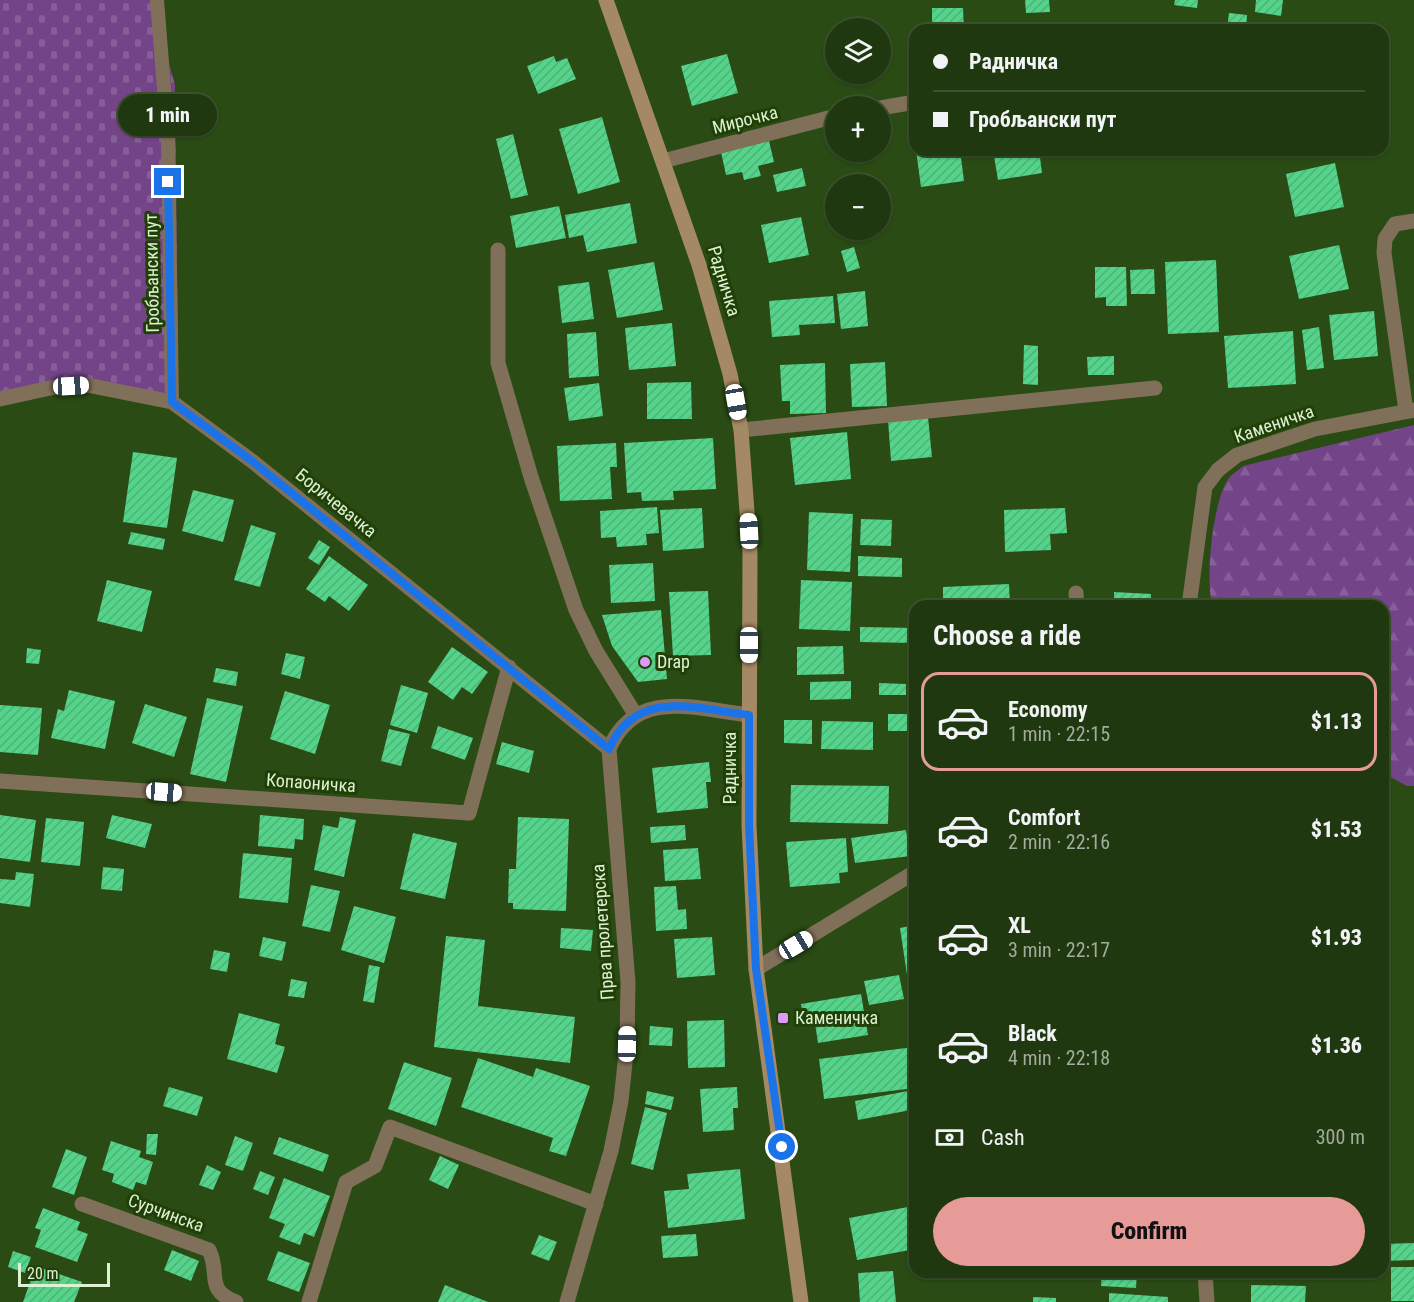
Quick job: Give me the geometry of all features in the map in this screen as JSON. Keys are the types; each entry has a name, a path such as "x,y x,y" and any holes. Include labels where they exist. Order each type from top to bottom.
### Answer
{"street":[{"name":"Радничка","path":"606,0 715,317 730,374 741,430 750,552 749,825 756,969 801,1302"},
{"path":"891,106 909,103"},
{"name":"Мирочка","path":"663,161 825,119"},
{"path":"1410,410 1384,253 1385,239 1395,224 1414,221"},
{"path":"498,250 498,363 527,465 576,610 596,651 635,714"},
{"name":"Боричевачка","path":"0,399 55,387 87,385 172,402 252,461 609,749"},
{"path":"741,430 1155,388"},
{"name":"Каменичка","path":"1190,600 1204,487 1218,470 1237,455 1315,429 1410,410"},
{"name":"Копаоничка","path":"0,781 469,813 509,667"},
{"path":"609,749 619,729 635,714 661,706 749,715"},
{"name":"Прва пролетерска","path":"567,1302 596,1204 621,1101 627,1044 628,982 609,749"},
{"path":"756,969 909,876"},
{"path":"309,1302 346,1182 375,1166 390,1127 596,1204"},
{"name":"Сурчинска","path":"82,1204 209,1250 215,1263 214,1285 224,1297 236,1302"},
{"path":"1205,1278 1207,1302"}],"lane":[{"name":"Гробљански пут","path":"157,0 168,138 172,402"}],"green space":[{"path":"0,0 151,0 175,85 178,361 172,402 87,385 0,399"},
{"path":"1414,425 1414,786 1407,786 1389,776 1389,600 1211,600 1210,561 1218,503 1229,478 1243,466"}],"building":[{"path":"1025,0 1049,0 1050,12 1026,13"},
{"path":"1175,0 1198,0 1197,8 1174,5"},
{"path":"1256,0 1283,0 1281,16 1255,12"},
{"path":"932,8 963,8 964,24 932,24"},
{"path":"1229,13 1247,15 1246,24 1228,24"},
{"path":"727,54 738,93 692,106 681,66"},
{"path":"554,56 556,62 567,58 576,79 538,94 527,66"},
{"path":"602,117 620,182 578,194 559,129"},
{"path":"513,134 528,195 511,199 496,139"},
{"path":"769,141 774,162 758,166 761,176 744,180 742,172 726,175 721,152"},
{"path":"917,156 961,156 964,181 921,187"},
{"path":"994,156 1040,156 1042,173 998,180"},
{"path":"1335,163 1344,207 1295,217 1286,174"},
{"path":"802,168 806,186 777,192 773,175"},
{"path":"630,203 637,243 587,252 583,235 569,238 565,215"},
{"path":"559,206 566,238 516,248 510,216"},
{"path":"801,217 809,255 769,263 761,225"},
{"path":"1339,245 1349,289 1299,299 1289,256"},
{"path":"854,247 860,268 847,272 841,251"},
{"path":"1216,260 1219,332 1168,334 1165,262"},
{"path":"654,262 663,310 617,318 608,270"},
{"path":"1095,267 1126,267 1127,306 1106,306 1106,297 1095,298"},
{"path":"1154,269 1155,294 1131,294 1130,270"},
{"path":"589,282 594,319 562,323 558,286"},
{"path":"865,291 868,326 841,329 837,294"},
{"path":"833,296 835,323 799,325 800,335 772,337 769,301"},
{"path":"1374,311 1378,356 1334,360 1329,315"},
{"path":"672,323 676,366 629,370 625,328"},
{"path":"1319,327 1324,368 1307,370 1302,330"},
{"path":"1293,331 1296,384 1228,388 1224,336"},
{"path":"596,332 599,376 569,378 567,334"},
{"path":"1024,345 1038,346 1038,385 1023,384"},
{"path":"1114,356 1114,375 1088,375 1087,357"},
{"path":"885,362 887,406 852,407 850,364"},
{"path":"825,363 826,413 790,414 790,401 782,401 780,365"},
{"path":"691,382 692,419 647,419 647,383"},
{"path":"599,383 603,416 569,421 564,388"},
{"path":"928,417 932,457 891,461 888,420"},
{"path":"847,432 851,479 795,485 790,438"},
{"path":"713,438 716,489 673,491 674,500 642,501 641,492 627,493 624,443"},
{"path":"616,443 617,467 610,467 612,499 560,501 557,446"},
{"path":"133,452 177,458 167,528 123,522"},
{"path":"193,490 234,500 223,542 182,531"},
{"path":"657,507 659,533 646,534 647,545 617,547 616,537 601,538 600,511"},
{"path":"702,508 704,548 663,551 660,510"},
{"path":"1065,508 1067,533 1050,534 1051,550 1005,552 1004,510"},
{"path":"809,512 853,514 850,572 807,570"},
{"path":"861,519 892,520 891,546 860,545"},
{"path":"251,525 276,533 260,587 234,580"},
{"path":"131,532 165,539 163,550 128,544"},
{"path":"319,540 330,547 319,565 308,558"},
{"path":"329,556 368,585 349,611 329,596 325,602 306,589"},
{"path":"858,556 902,558 902,577 858,576"},
{"path":"653,563 655,601 611,603 609,565"},
{"path":"107,580 152,591 142,632 97,621"},
{"path":"801,580 852,582 850,631 799,629"},
{"path":"1009,584 1010,600 943,600 943,587"},
{"path":"708,591 711,655 673,656 669,592"},
{"path":"1114,592 1151,594 1151,600 1114,600"},
{"name":"Drap","path":"661,610 667,679 638,682 612,646 602,615"},
{"path":"860,627 909,628 909,643 860,642"},
{"path":"843,646 844,674 797,675 797,647"},
{"path":"452,647 488,672 472,694 462,687 453,700 428,682"},
{"path":"27,648 41,650 39,664 26,663"},
{"path":"286,653 305,657 300,679 281,674"},
{"path":"216,668 238,672 236,686 213,682"},
{"path":"851,681 851,699 810,700 810,682"},
{"path":"879,683 906,684 906,695 879,695"},
{"path":"401,685 428,693 417,733 390,725"},
{"path":"69,690 115,701 105,749 51,738 58,709 64,711"},
{"path":"285,691 330,705 315,754 270,739"},
{"path":"207,698 243,706 226,782 190,774"},
{"path":"145,704 187,717 174,757 132,743"},
{"path":"0,705 42,708 38,755 0,752"},
{"path":"888,714 909,714 909,731 888,731"},
{"path":"784,720 812,720 812,744 784,743"},
{"path":"822,721 873,722 873,750 821,749"},
{"path":"438,726 473,738 465,760 431,748"},
{"path":"389,729 410,734 401,766 381,761"},
{"path":"502,742 534,751 529,773 496,764"},
{"path":"709,762 711,782 706,782 708,808 657,813 652,768"},
{"path":"791,785 889,786 888,824 790,822"},
{"path":"0,815 36,820 30,862 0,858"},
{"path":"112,815 152,824 145,848 106,838"},
{"path":"260,815 304,819 303,840 295,839 294,849 258,846"},
{"path":"340,817 356,820 344,877 314,870 323,825 338,828"},
{"path":"518,817 569,819 566,911 513,909 513,903 508,903 509,869 516,869"},
{"path":"46,818 84,822 80,866 41,862"},
{"path":"685,825 686,840 651,843 650,827"},
{"path":"906,830 909,856 855,863 851,838"},
{"path":"413,833 457,843 445,899 400,889"},
{"path":"846,838 848,872 839,873 840,883 790,887 786,842"},
{"path":"698,848 701,879 665,881 663,850"},
{"path":"243,853 292,858 288,903 239,898"},
{"path":"103,867 124,869 122,891 101,889"},
{"path":"16,872 34,874 30,907 0,903 0,879 15,880"},
{"path":"311,885 340,891 330,932 302,926"},
{"path":"676,886 678,910 686,909 687,929 656,931 654,887"},
{"path":"354,906 396,917 384,963 341,950"},
{"path":"909,926 909,975 907,975 900,928"},
{"path":"561,928 593,930 591,951 560,948"},
{"path":"446,936 485,940 478,1006 575,1017 570,1063 434,1047"},
{"path":"263,937 286,942 282,961 259,956"},
{"path":"712,937 715,975 677,978 674,939"},
{"path":"214,950 230,953 227,972 210,969"},
{"path":"369,965 380,967 374,1003 363,1001"},
{"path":"899,975 904,999 869,1005 864,981"},
{"path":"291,979 307,982 304,998 288,996"},
{"path":"861,994 868,1035 818,1043 815,1023 804,1025 801,1004"},
{"path":"239,1013 280,1024 275,1044 285,1047 277,1073 227,1059"},
{"path":"724,1020 725,1067 688,1068 687,1021"},
{"path":"650,1026 673,1028 672,1046 649,1045"},
{"path":"909,1048 909,1089 824,1099 819,1059"},
{"path":"478,1058 533,1077 536,1068 590,1086 566,1156 549,1151 553,1138 461,1107"},
{"path":"404,1062 452,1078 436,1126 388,1109"},
{"path":"169,1087 203,1097 197,1116 163,1106"},
{"path":"737,1087 738,1108 733,1108 734,1130 703,1132 700,1089"},
{"path":"647,1091 674,1097 671,1110 645,1104"},
{"path":"908,1091 909,1110 858,1120 855,1101"},
{"path":"645,1107 667,1113 653,1170 631,1164"},
{"path":"147,1134 158,1134 156,1155 146,1154"},
{"path":"235,1136 253,1143 243,1171 225,1165"},
{"path":"279,1137 329,1155 323,1172 273,1154"},
{"path":"111,1141 141,1151 139,1157 153,1162 146,1185 136,1182 133,1190 112,1182 114,1174 102,1170"},
{"path":"66,1149 87,1157 74,1195 52,1187"},
{"path":"440,1156 459,1165 448,1189 429,1180"},
{"path":"207,1165 221,1172 213,1190 199,1185"},
{"path":"740,1169 745,1219 668,1228 664,1191 689,1189 687,1174"},
{"path":"260,1171 275,1177 268,1195 253,1189"},
{"path":"284,1178 330,1196 314,1237 304,1233 300,1245 279,1237 285,1224 269,1218"},
{"path":"908,1207 909,1250 857,1260 849,1218"},
{"path":"43,1208 80,1222 77,1230 88,1234 77,1262 35,1247 41,1230 35,1228"},
{"path":"696,1234 698,1256 663,1258 661,1236"},
{"path":"539,1235 557,1242 549,1261 531,1254"},
{"path":"1414,1243 1414,1260 1389,1261 1389,1244"},
{"path":"172,1250 199,1261 191,1281 164,1270"},
{"path":"13,1251 31,1257 25,1273 8,1267"},
{"path":"278,1251 310,1263 299,1292 267,1280"},
{"path":"36,1266 82,1282 74,1302 23,1302"},
{"path":"1391,1267 1414,1267 1414,1301 1391,1301"},
{"path":"893,1271 896,1302 860,1302 858,1273"},
{"path":"1102,1278 1137,1278 1136,1288 1101,1286"},
{"path":"445,1285 488,1302 438,1302"},
{"path":"1251,1285 1306,1286 1305,1302 1251,1302"},
{"path":"1109,1293 1168,1297 1168,1302 1109,1302"},
{"path":"1033,1297 1056,1298 1056,1302 1033,1302"}],"place":[{"name":"Drap","path":"645,662"},
{"name":"Каменичка","path":"783,1018"}],"route":[{"path":"168,182 172,402 252,461 609,749 619,729 627,721 635,714 650,708 674,706 749,715 749,825 756,969 782,1147"}]}
